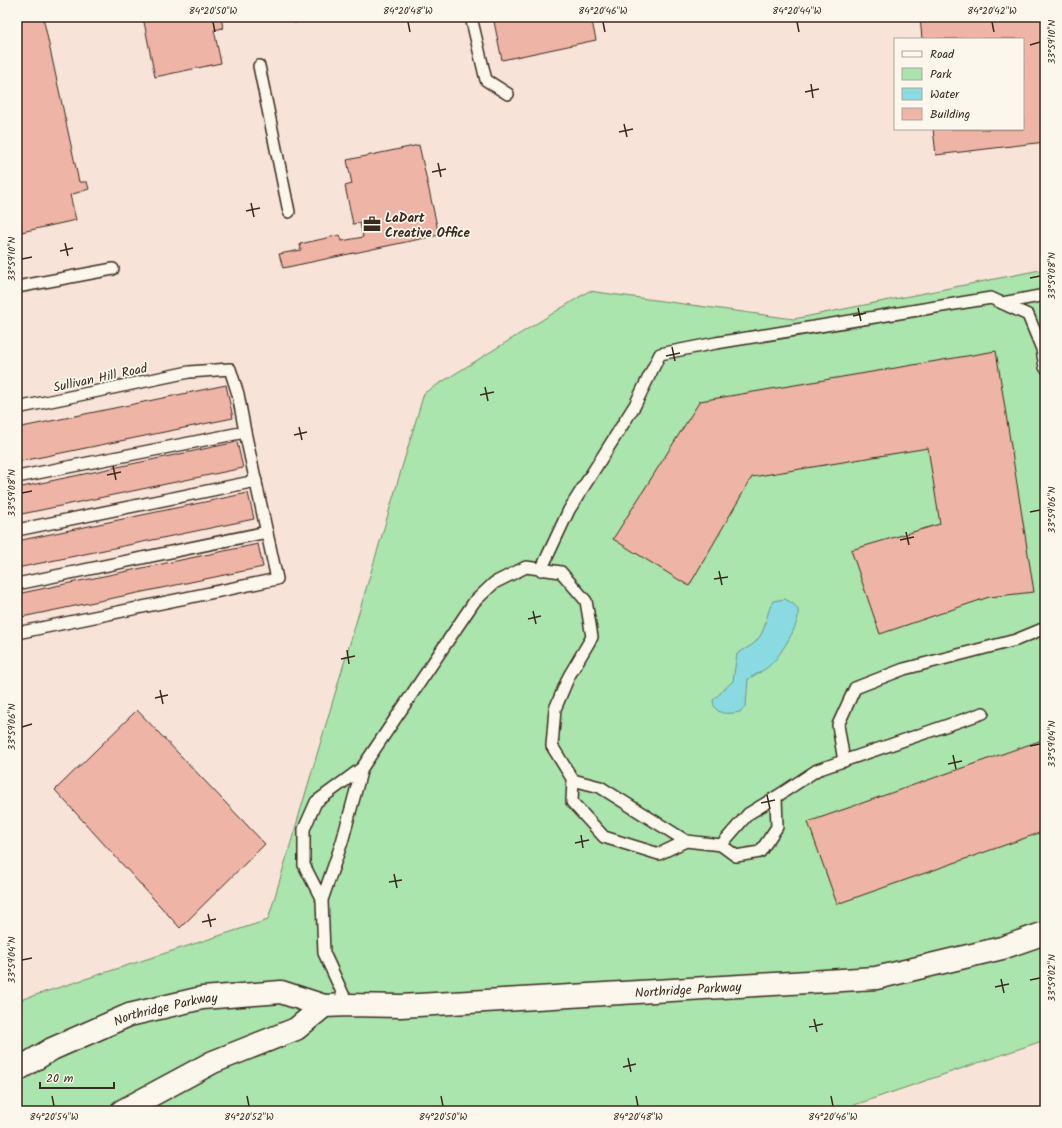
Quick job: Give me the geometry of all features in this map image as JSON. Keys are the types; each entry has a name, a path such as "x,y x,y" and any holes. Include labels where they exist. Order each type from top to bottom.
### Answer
{"street":[{"name":"Northridge Parkway","path":"17,1070 52,1049 128,1015 202,998 281,992 324,1006 348,1004 401,1006 876,978 1002,948 1045,933"},
{"path":"122,1111 213,1062 296,1029 324,1006"}],"lane":[{"path":"471,17 486,80 508,94"},
{"path":"259,66 289,212"},
{"path":"17,287 113,268"},
{"path":"1002,303 1045,295"},
{"path":"541,570 569,510 635,405 660,354 716,343 990,298 1028,315 1042,349 1045,367"},
{"name":"Sullivan Hill Road","path":"17,408 189,372 230,369 238,394 245,432"},
{"path":"17,477 245,432 277,579 17,633"},
{"path":"17,530 256,481"},
{"path":"17,584 267,532"},
{"path":"348,1004 324,953 322,900 342,842 362,768 474,602 494,583 526,567 561,572 586,601 592,637 569,676 555,709 552,746 573,780 572,802 604,837 659,854 686,841"},
{"path":"844,761 838,725 855,688 904,669 1016,640 1045,628"},
{"path":"721,845 748,814 817,770 983,712"},
{"path":"322,900 304,865 304,829 316,802 362,768"},
{"path":"573,780 600,787 686,841 721,845 736,856 760,852 777,827 776,797"}],"shaded area":[{"path":"17,17 1045,17 1045,269 794,319 589,291 424,393 268,920 17,1001"},
{"path":"1045,1040 1045,1111 837,1111"}],"green space":[{"path":"1045,269 1045,1040 837,1111 17,1111 17,1001 268,920 424,393 589,291 794,319"}],"water":[{"path":"785,599 795,605 798,611 793,632 773,662 762,671 748,679 746,705 740,712 722,713 716,709 713,700 733,681 737,654 754,644 761,635 773,601"}],"building":[{"path":"17,17 43,17 79,182 87,182 89,189 70,195 76,220 17,233"},
{"path":"143,17 221,17 223,28 214,30 221,63 155,77"},
{"path":"292,17 321,17 294,23"},
{"path":"493,17 591,17 596,40 502,60"},
{"path":"920,17 1042,17 1045,41 1045,142 936,155 933,130 1024,130 1024,38 922,38"},
{"path":"419,145 439,235 283,268 279,254 301,250 300,244 340,235 342,241 363,237 360,223 353,224 345,186 352,184 347,160"},
{"path":"996,351 1034,592 989,597 880,634 851,550 940,524 928,448 752,477 689,586 613,539 700,401"},
{"path":"226,385 233,418 17,462 17,428"},
{"path":"237,442 243,468 17,515 17,488"},
{"path":"248,493 254,519 17,568 17,541"},
{"path":"258,544 263,567 17,618 17,594"},
{"path":"137,710 265,844 180,928 55,790"},
{"path":"1045,739 1045,831 837,904 808,822"}],"place":[{"name":"LaDart Creative Office","path":"372,224"}]}
